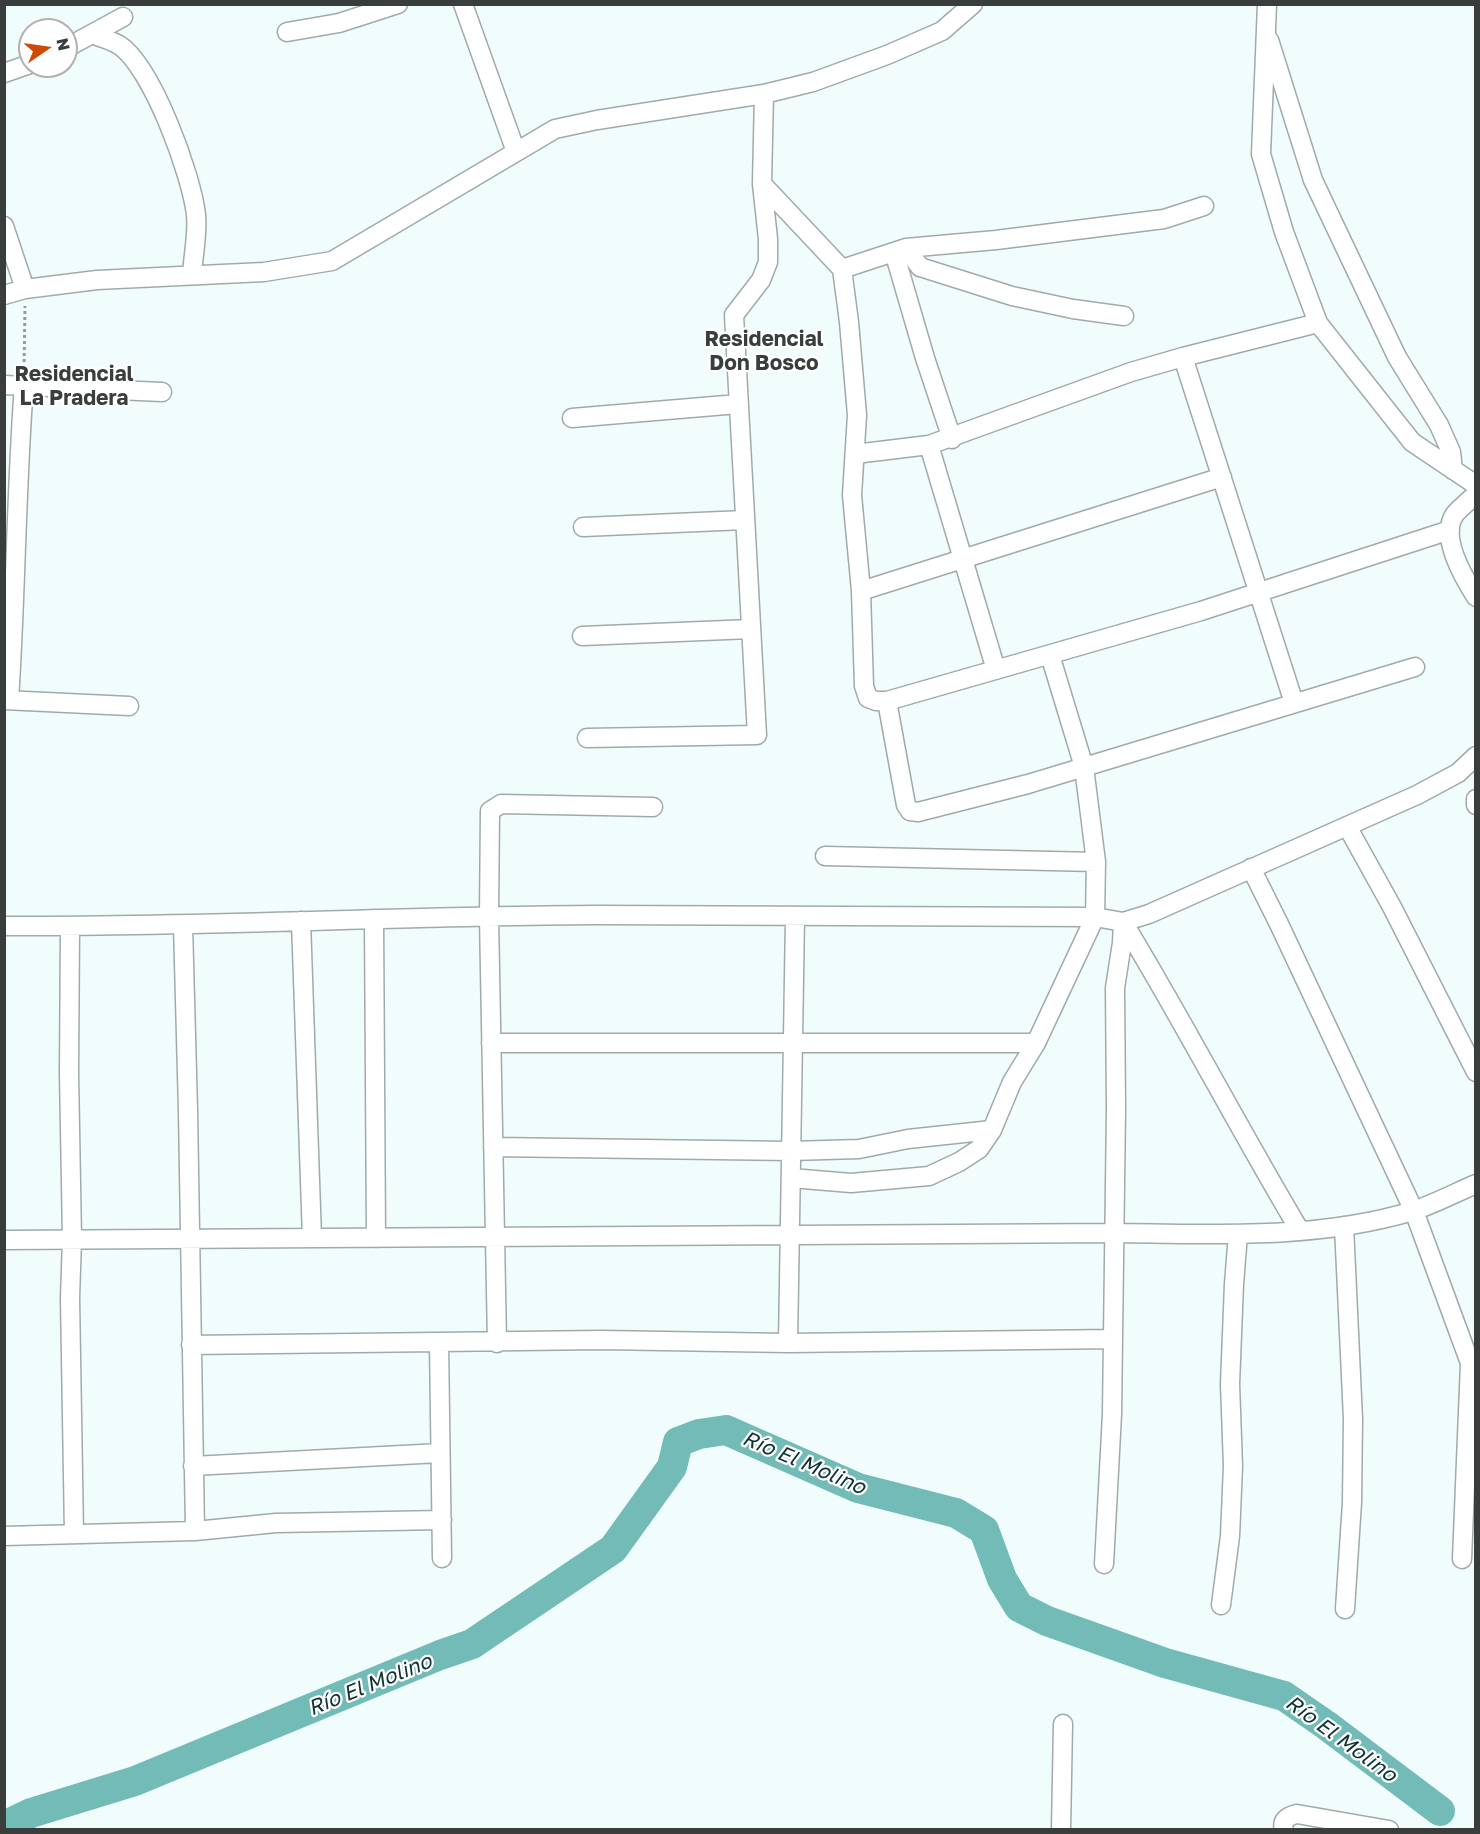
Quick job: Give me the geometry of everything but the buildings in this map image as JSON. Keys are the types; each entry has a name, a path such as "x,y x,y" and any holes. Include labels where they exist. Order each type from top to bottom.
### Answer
{"street":[{"path":"287,32 339,22 398,4"},
{"path":"463,4 516,152"},
{"path":"4,295 25,289 97,280 264,272 332,261 555,129 597,120 764,94 813,82 887,55 942,31 973,4"},
{"path":"1267,4 1261,154 1284,232 1318,323 1412,442 1476,484"},
{"path":"78,42 123,17"},
{"path":"1265,27 1313,180 1397,357 1439,425 1451,452 1453,470"},
{"path":"93,34 120,45 138,65 165,115 181,154 196,216 192,275"},
{"path":"587,738 757,735 734,315 761,280 768,262 762,184 764,94"},
{"path":"762,184 842,269 849,322 856,415 852,495 861,591 864,686 868,698 876,702 887,701 1050,655 1258,593 1450,530"},
{"path":"842,269 900,250 1164,219 1204,206"},
{"path":"4,226 25,289"},
{"path":"900,250 920,267 1011,296 1072,309 1124,316"},
{"path":"900,250 925,358 952,439"},
{"path":"855,454 929,445 952,439 1131,372 1318,323"},
{"path":"1183,357 1294,704"},
{"path":"4,385 162,392"},
{"path":"24,385 18,469 15,619 7,700 129,706"},
{"path":"572,418 738,404"},
{"path":"929,445 996,670"},
{"path":"861,591 1222,477"},
{"path":"1476,494 1454,515 1450,530 1452,547 1461,574 1476,597"},
{"path":"583,527 745,520"},
{"path":"582,636 751,629"},
{"path":"791,1178 851,1183 929,1176 979,1149 992,1130 1012,1082 1036,1043 1095,917 1096,862 1084,767 1050,655"},
{"path":"887,701 906,805 910,811 918,812 1084,767 1415,667"},
{"path":"4,926 183,925 608,915 1095,917 1123,922 1149,914 1441,783 1458,773 1476,756"},
{"path":"1476,800 1476,805"},
{"path":"497,1343 489,917 490,811 501,804 653,807"},
{"path":"1347,826 1392,907 1476,1072"},
{"path":"825,856 1096,862"},
{"path":"1251,868 1414,1211 1473,1369 1462,1560"},
{"path":"788,1343 795,917"},
{"path":"374,919 376,1238"},
{"path":"301,921 312,1238"},
{"path":"1123,922 1172,1003 1246,1141 1300,1232"},
{"path":"1104,1564 1112,1414 1115,988 1123,922"},
{"path":"183,925 195,1531"},
{"path":"70,926 69,1073 72,1239 70,1298 74,1534"},
{"path":"491,1043 1036,1043"},
{"path":"493,1147 791,1151 859,1149 908,1139 992,1130"},
{"path":"4,1240 1300,1232 1344,1226 1414,1211 1476,1184"},
{"path":"1344,1226 1353,1419 1352,1502 1345,1609"},
{"path":"1221,1605 1230,1536 1233,1466 1230,1384 1238,1234"},
{"path":"191,1345 601,1340 788,1343 1113,1339"},
{"path":"439,1343 442,1558"},
{"path":"194,1466 440,1453"},
{"path":"4,1536 195,1531 276,1523 442,1520"},
{"path":"1061,1830 1063,1724"},
{"path":"1284,1830 1284,1821 1287,1817 1297,1814 1389,1830"}],"path":[{"path":"24,385 25,289"}],"waterway":[{"name":"Río El Molino","path":"4,1826 31,1813 135,1781 440,1655 472,1644 613,1549 672,1467 678,1442 699,1434 726,1430 858,1488 956,1513 984,1530 1002,1579 1019,1607 1047,1621 1165,1663 1284,1696 1440,1811"}],"district":[{"name":"Residencial Don Bosco","path":"764,351"},
{"name":"Residencial La Pradera","path":"74,386"}]}
